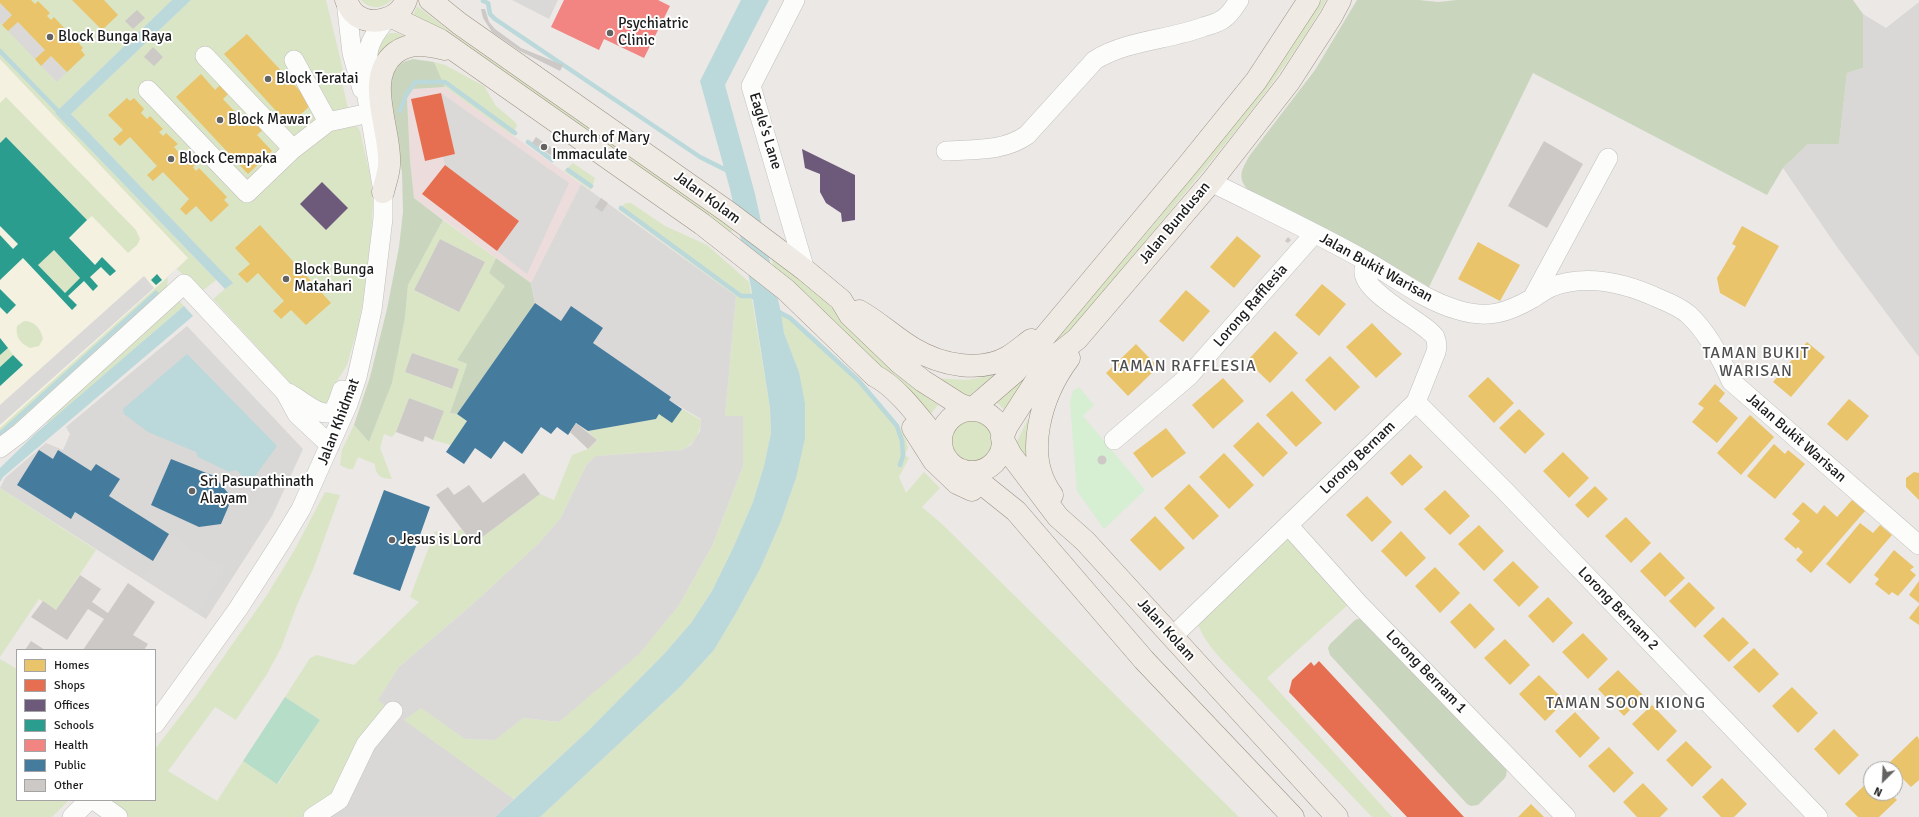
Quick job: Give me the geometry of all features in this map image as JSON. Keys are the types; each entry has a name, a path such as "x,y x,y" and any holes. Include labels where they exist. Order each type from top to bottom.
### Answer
{"main road":[{"path":"346,0 356,15 374,22 389,18 399,11 406,0"},
{"name":"Jalan Kolam","path":"430,0 460,24 728,212 841,300 850,315 900,363 923,381 959,404 972,409"},
{"name":"Jalan Bundusan","path":"972,409 1015,372 1064,315 1256,81 1309,0"},
{"name":"Jalan Bundusan","path":"1002,438 1007,426 1049,361 1077,339 1211,182 1289,82 1331,17 1340,0"},
{"name":"Jalan Kolam","path":"389,18 440,40 458,52 582,138 738,251 786,290 875,376 884,380 941,444"},
{"path":"382,192 389,165 379,80 384,69 391,57 398,52 418,45 423,44 458,52"},
{"path":"841,300 877,320 914,349 947,363 967,365 995,362 1008,357 1064,315"},
{"path":"1077,339 1072,352 1054,379 1043,406 1037,442 1043,480 1048,490 1085,541"},
{"name":"Jalan Kolam","path":"875,376 879,386 906,417 934,461 957,483 984,497 1032,530"},
{"path":"972,409 981,411 996,421 1002,438 1000,455 991,465 980,471 962,470 948,460 941,444 944,427 949,420 956,414 972,409"},
{"name":"Jalan Kolam","path":"1002,438 1011,455 1058,517 1085,541 1338,817"},
{"name":"Jalan Kolam","path":"962,470 1016,511 1144,660 1293,817"}],"street":[{"name":"Jalan Khidmat","path":"156,723 238,609 301,509 348,404 357,377 372,310 383,218 382,192 368,105 360,86 352,53 346,0"},
{"name":"Eagle's Lane","path":"795,0 751,86 804,270"},
{"path":"946,151 998,147 1019,141 1027,135 1095,60 1108,52 1126,46 1193,31 1217,22 1224,19 1239,0"},
{"name":"Jalan Khidmat","path":"368,105 370,85 368,55 370,45 389,18"},
{"path":"205,56 293,149"},
{"path":"294,60 328,122"},
{"path":"148,90 247,192 293,149 328,122 368,105"},
{"path":"1532,298 1608,158"},
{"name":"Jalan Bukit Warisan","path":"1211,182 1368,262 1424,298 1459,310 1490,315 1508,311 1551,287 1572,282 1605,280 1638,288 1688,315 1708,337 1723,363 1731,382 1919,545"},
{"name":"Lorong Rafflesia","path":"1114,440 1189,376 1314,234"},
{"name":"Lorong Bernam","path":"1172,637 1416,402 1436,352 1437,347 1435,337 1424,327 1398,310 1370,285 1366,279 1364,271 1368,262"},
{"path":"0,448 20,433 184,284 285,392 297,414 330,445"},
{"path":"285,392 295,396 316,410 324,413 331,412 335,408 344,385 349,379 357,377"},
{"name":"Lorong Bernam 2","path":"1416,402 1504,490 1818,817"},
{"name":"Lorong Bernam 1","path":"1288,525 1359,604 1566,817"},
{"path":"313,817 339,800 366,744 393,711"},
{"path":"72,817 88,801"},
{"path":"95,801 118,817"}],"shaded area":[{"path":"512,0 558,0 549,19"},
{"path":"1919,2 1919,357 1837,247 1783,168 1808,144 1839,144 1847,73 1863,68 1863,14 1886,28"},
{"path":"0,3 12,15 2,25 0,23"},
{"path":"18,22 45,50 35,59 8,31"},
{"path":"51,56 67,72 57,82 41,66"},
{"path":"0,59 188,258 0,428"},
{"path":"445,87 581,184 531,283 414,198 410,160 407,98 413,89"},
{"path":"441,93 569,183 527,274 497,251 519,221 445,165 443,157 455,154"},
{"path":"581,184 736,296 725,416 743,416 743,466 713,544 679,605 639,654 559,722 523,718 495,740 465,739 421,708 404,720 378,700 399,667 474,603 538,544 560,519 587,464 596,456 682,450 691,445 700,431 701,419 669,400 593,343 603,328 561,321 535,303 531,283"},
{"path":"144,276 154,288 0,425 0,405"},
{"path":"187,326 303,449 272,516 206,619 0,488 5,478 46,443 63,450 70,434 66,427"},
{"path":"169,534 225,569 197,613 142,578"},
{"path":"387,707 514,799 495,817 301,817 334,795"}],"green space":[{"path":"0,0 172,0 55,113 216,280 201,292 177,269 188,258 0,59"},
{"path":"191,0 326,0 343,70 342,82 352,126 358,127 360,131 370,175 373,201 371,238 364,296 358,327 347,365 335,384 326,408 301,395 213,299 232,283 71,114"},
{"path":"361,0 392,0 380,7 372,7"},
{"path":"1322,0 1326,0 1312,24 1264,94 1211,161 1031,378 1010,415 995,401 1080,310 1155,223 1280,66"},
{"path":"1357,0 1419,0 1438,2 1457,0 1853,0 1863,14 1863,68 1847,73 1839,144 1808,144 1783,168 1767,195 1533,73 1429,287 1372,254 1253,194 1242,180 1242,171 1250,155 1315,70"},
{"path":"417,6 452,33 734,228 730,234 412,18"},
{"path":"390,33 397,33 412,40 373,68 377,48 382,40"},
{"path":"413,59 434,62 445,87 413,89 407,98 410,160 414,198 443,220 408,285 405,318 392,383 369,442 354,425 370,377 387,309 399,247 403,212 402,173 388,88 396,67 403,62"},
{"path":"434,62 445,65 484,86 496,106 517,125 513,136 445,87"},
{"path":"6,97 136,230 140,239 137,245 128,253 92,216 87,220 6,137 0,143 0,103"},
{"path":"573,163 595,178 591,190 564,171"},
{"path":"626,203 631,203 665,226 707,245 749,282 770,408 771,433 764,466 753,502 712,591 691,623 665,653 588,731 514,799 404,720 421,707 465,739 494,740 523,718 559,722 679,605 713,544 743,466 725,416 736,296 618,209"},
{"path":"443,220 496,258 489,273 506,286 457,360 467,364 450,413 457,414 467,421 451,445 433,440 444,411 409,398 396,432 392,437 384,434 380,448 392,479 388,479 377,474 375,464 358,457 353,469 348,469 340,465 342,450 354,425 369,442 392,383 405,318 408,285","holes":["440,239 485,262 458,312 414,290","412,353 459,369 451,389 405,372"]},
{"path":"54,250 80,278 65,293 38,265"},
{"path":"771,256 813,289 907,383 938,405 926,420 774,270"},
{"path":"496,258 531,283 535,303 457,414 450,413 467,364 457,360 505,286 489,273"},
{"path":"168,277 167,288 0,439 0,428"},
{"path":"175,301 180,302 184,306 48,423 45,420"},
{"path":"781,313 790,315 860,379 899,426 908,448 905,455 909,458 899,477 906,493 924,472 940,488 922,507 942,524 1239,817 540,817 680,687 714,650 760,569 781,521 796,478 799,372 784,333"},
{"path":"24,321 31,322 37,326 41,332 43,339 39,346 30,348 19,340 17,326"},
{"path":"8,348 13,355 0,367 0,355"},
{"path":"995,375 967,397 935,378 967,380"},
{"path":"1079,387 1094,405 1083,416 1145,490 1104,529 1077,491 1070,402 1073,391"},
{"path":"682,409 701,420 696,438 682,450 596,456 587,464 560,519 538,544 474,603 399,667 387,707 334,795 301,817 128,817 114,809 113,801 156,801 156,748 196,696 267,595 294,551 325,492 340,495 314,567 297,605 281,648 267,674 236,720 215,707 168,771 217,801 243,761 278,784 320,720 285,697 310,658 317,655 354,665 419,602 410,597 435,531 450,537 461,529 473,544 540,494 554,500 572,455 588,449 597,441 588,431 656,419 659,414"},
{"path":"968,419 978,419 986,423 992,429 996,437 996,447 992,455 986,461 978,465 968,465 960,461 954,455 950,447 950,437 954,429 960,423"},
{"path":"1028,419 1029,472 1015,445"},
{"path":"0,488 96,550 56,610 39,599 0,657"},
{"path":"1287,540 1294,543 1351,602 1267,678 1392,817 1372,817 1217,655 1205,639 1196,621 1194,614"},
{"path":"1361,618 1507,769 1504,779 1478,805 1471,806 1467,804 1330,655 1328,648 1330,644 1355,620"},
{"path":"0,659 16,668 16,801 68,801 52,817 0,817"},
{"path":"285,697 320,720 277,784 243,761"}],"water":[{"path":"172,0 191,0 71,114 233,283 225,289 55,113"},
{"path":"741,0 769,0 725,85 755,194 784,333 799,372 805,404 805,438 796,478 781,521 760,569 714,650 680,687 540,817 495,817 588,731 665,653 691,623 712,591 734,546 753,502 764,466 771,433 770,408 751,287 730,189 700,81"},
{"path":"184,306 193,316 3,477 0,482 0,468 35,434"},
{"path":"187,354 277,446 250,483 236,470 229,472 198,457 196,452 148,432 124,414 123,409"}],"building: Homes":[{"name":"Block Bunga Raya","path":"0,0 31,0 35,4 38,1 50,13 47,16 51,20 54,17 65,29 63,32 69,38 72,36 83,48 81,50 85,55 67,72 51,56 41,66 35,59 45,50 18,22 8,31 2,25 12,15 0,3"},
{"path":"72,0 104,0 118,15 102,30"},
{"name":"Block Teratai","path":"247,34 312,104 289,125 224,54"},
{"name":"Block Mawar","path":"201,74 215,90 225,80 233,89 223,99 249,127 260,116 268,125 257,135 272,151 248,174 176,97"},
{"name":"Block Cempaka","path":"127,98 130,101 134,98 144,109 141,113 147,119 150,116 163,129 159,132 163,136 166,133 178,144 174,147 181,155 184,152 196,164 193,167 196,171 199,168 227,197 224,200 229,205 211,222 196,206 186,215 180,209 189,199 163,172 153,181 147,175 157,166 130,137 120,146 113,139 123,130 108,115"},
{"name":"Block Bunga Matahari","path":"260,225 331,303 306,325 291,310 281,319 273,311 284,301 258,273 247,283 238,274 250,264 235,248"},
{"path":"1742,226 1779,246 1745,307 1720,293 1717,278 1736,246 1732,244"},
{"path":"1237,236 1261,256 1234,288 1210,267"},
{"path":"1478,242 1520,265 1500,301 1458,279"},
{"path":"1322,284 1346,304 1319,336 1295,315"},
{"path":"1186,290 1210,311 1183,342 1159,321"},
{"path":"1372,323 1402,354 1376,378 1346,347"},
{"path":"1275,331 1298,353 1270,383 1247,361"},
{"path":"1807,342 1825,357 1791,397 1773,382"},
{"path":"1136,344 1158,367 1128,396 1106,373"},
{"path":"1330,356 1360,387 1335,411 1305,380"},
{"path":"1488,377 1514,403 1494,423 1468,396"},
{"path":"1223,378 1244,401 1213,429 1192,405"},
{"path":"1715,384 1725,393 1719,401 1738,418 1717,443 1692,422 1704,408 1698,404"},
{"path":"1292,391 1322,423 1296,447 1266,415"},
{"path":"1849,399 1869,416 1847,441 1827,424"},
{"path":"1519,409 1545,434 1525,454 1499,428"},
{"path":"1750,415 1774,437 1741,475 1717,453"},
{"path":"1258,422 1288,453 1263,477 1233,446"},
{"path":"1166,428 1186,453 1152,478 1133,453"},
{"path":"1774,444 1785,454 1788,450 1805,464 1775,499 1747,476"},
{"path":"1563,452 1589,478 1569,498 1543,471"},
{"path":"1224,453 1254,485 1229,509 1199,477"},
{"path":"1410,454 1423,467 1402,486 1390,473"},
{"path":"1914,472 1919,473 1919,500 1906,487 1906,478"},
{"path":"1189,484 1219,516 1193,540 1164,508"},
{"path":"1595,486 1608,499 1588,518 1575,505"},
{"path":"1445,490 1470,516 1450,535 1424,509"},
{"path":"1367,496 1392,522 1372,542 1346,515"},
{"path":"1852,500 1865,511 1811,573 1796,560 1803,552 1798,547 1796,549 1784,539 1800,521 1792,514 1803,502 1817,514 1824,505 1837,517"},
{"path":"1155,516 1185,548 1160,571 1130,540"},
{"path":"1626,517 1651,543 1631,563 1605,536"},
{"path":"1860,523 1873,533 1880,525 1892,535 1850,584 1826,564"},
{"path":"1479,525 1504,551 1484,571 1458,544"},
{"path":"1401,531 1426,558 1406,577 1381,551"},
{"path":"1894,550 1914,567 1910,570 1916,575 1898,596 1892,592 1889,595 1875,584 1879,579 1874,575"},
{"path":"1660,552 1685,578 1665,597 1640,571"},
{"path":"1513,561 1539,587 1519,607 1493,580"},
{"path":"1435,567 1460,593 1440,613 1415,586"},
{"path":"1919,581 1919,603 1909,595"},
{"path":"1689,582 1715,608 1695,628 1669,601"},
{"path":"1548,597 1573,623 1553,643 1528,616"},
{"path":"1470,603 1495,629 1475,649 1450,622"},
{"path":"1919,605 1919,625 1909,618"},
{"path":"1723,617 1749,643 1729,662 1703,636"},
{"path":"1583,633 1608,659 1588,679 1562,652"},
{"path":"1505,639 1530,665 1510,685 1484,658"},
{"path":"1754,648 1779,674 1759,693 1733,667"},
{"path":"1618,670 1644,696 1624,716 1598,689"},
{"path":"1539,675 1565,701 1545,721 1519,694"},
{"path":"1792,687 1818,713 1798,733 1772,706"},
{"path":"1652,705 1677,731 1658,751 1632,724"},
{"path":"1575,712 1600,738 1580,758 1555,731"},
{"path":"1834,729 1859,755 1839,775 1814,749"},
{"path":"1917,736 1919,739 1919,780 1911,787 1903,779 1903,761 1891,761"},
{"path":"1686,741 1712,767 1692,787 1666,760"},
{"path":"1609,747 1634,773 1614,793 1588,766"},
{"path":"1722,778 1747,804 1734,817 1721,817 1702,797"},
{"path":"1643,783 1668,809 1660,817 1637,817 1623,802"},
{"path":"1863,787 1863,801 1896,801 1879,817 1858,817 1845,804"},
{"path":"1531,804 1544,817 1518,817"}],"building: Shops":[{"path":"441,93 455,154 425,161 411,99"},
{"path":"445,165 519,221 497,251 422,194"},
{"path":"1319,661 1464,817 1407,817 1289,692 1292,680 1311,662 1314,666"}],"building: Offices":[{"path":"802,149 855,175 855,220 842,222 841,213 826,203 820,192 820,174 805,168"},
{"path":"322,182 348,208 326,230 300,204"}],"building: Schools":[{"path":"6,137 87,220 69,238 95,265 102,257 116,271 110,276 101,267 90,277 98,286 93,291 84,281 68,296 77,305 72,310 23,258 0,280 0,235 13,249 18,244 0,226 0,143","holes":["54,250 80,278 65,293 38,265"]},
{"path":"157,274 162,280 156,285 151,280"},
{"path":"0,289 16,305 7,314 0,307"},
{"path":"0,338 8,348 0,355"},
{"path":"13,355 23,365 0,386 0,367"}],"building: Health":[{"name":"Psychiatric Clinic","path":"564,0 658,0 670,6 644,58 604,39 599,50 551,27"}],"building: Public":[{"path":"535,303 561,321 571,306 603,328 593,343 671,397 669,400 682,409 672,423 659,414 656,419 588,431 576,423 568,435 557,427 551,434 541,427 522,454 504,441 491,459 475,448 464,464 446,452 467,421 457,414"},
{"path":"39,450 53,459 58,450 91,471 96,464 120,479 109,496 169,534 153,561 75,512 71,519 17,485"},
{"name":"Sri Pasupathinath Alayam","path":"171,459 214,476 232,498 221,524 199,527 151,505"},
{"name":"Jesus is Lord","path":"384,490 430,507 400,591 353,574"}],"building: Other":[{"path":"481,9 485,9 489,22 495,29 521,48 563,65 560,71 520,51 492,32 483,18"},
{"path":"137,10 145,18 133,29 125,21"},
{"path":"153,47 163,57 154,66 144,57"},
{"name":"Church of Mary Immaculate","path":"536,137 556,151 552,156 532,143"},
{"path":"1544,141 1583,164 1547,228 1508,206"},
{"path":"601,198 608,203 602,212 595,207"},
{"path":"1288,237 1291,240 1288,243 1285,241"},
{"path":"440,239 485,262 459,312 414,290"},
{"path":"412,353 459,369 452,389 405,372"},
{"path":"409,398 444,411 433,440 425,436 423,442 396,432"},
{"path":"576,423 597,440 588,449 570,432"},
{"path":"1102,455 1107,460 1102,465 1097,460"},
{"path":"524,473 540,494 473,544 436,495 448,487 454,495 469,485 483,503"},
{"path":"80,575 101,589 92,602 108,613 128,583 155,602 133,635 148,644 145,649 84,649 104,619 88,609 67,640 31,617 43,601 56,610"},
{"path":"31,641 43,649 26,649"}],"waterway":[{"path":"483,1 488,3 490,14 495,19 700,157 730,172"},
{"path":"0,51 57,110 62,113"},
{"path":"400,111 406,95 415,82 445,82 515,133"},
{"path":"528,142 552,160"},
{"path":"568,170 591,186"},
{"path":"621,208 741,296 752,296 757,300"},
{"path":"0,434 156,293"},
{"path":"777,311 790,318 859,381 897,426 902,441 903,456 900,465"}],"place":[{"name":"Psychiatric Clinic","path":"610,33"},
{"name":"Block Bunga Raya","path":"50,37"},
{"name":"Block Teratai","path":"268,79"},
{"name":"Block Mawar","path":"220,120"},
{"name":"Church of Mary Immaculate","path":"544,147"},
{"name":"Block Cempaka","path":"171,159"},
{"name":"Block Bunga Matahari","path":"286,279"},
{"name":"Sri Pasupathinath Alayam","path":"192,491"},
{"name":"Jesus is Lord","path":"392,540"}],"district":[{"name":"TAMAN BUKIT WARISAN","path":"1756,363"},
{"name":"TAMAN RAFFLESIA","path":"1184,367"},
{"name":"TAMAN SOON KIONG","path":"1626,704"}]}
